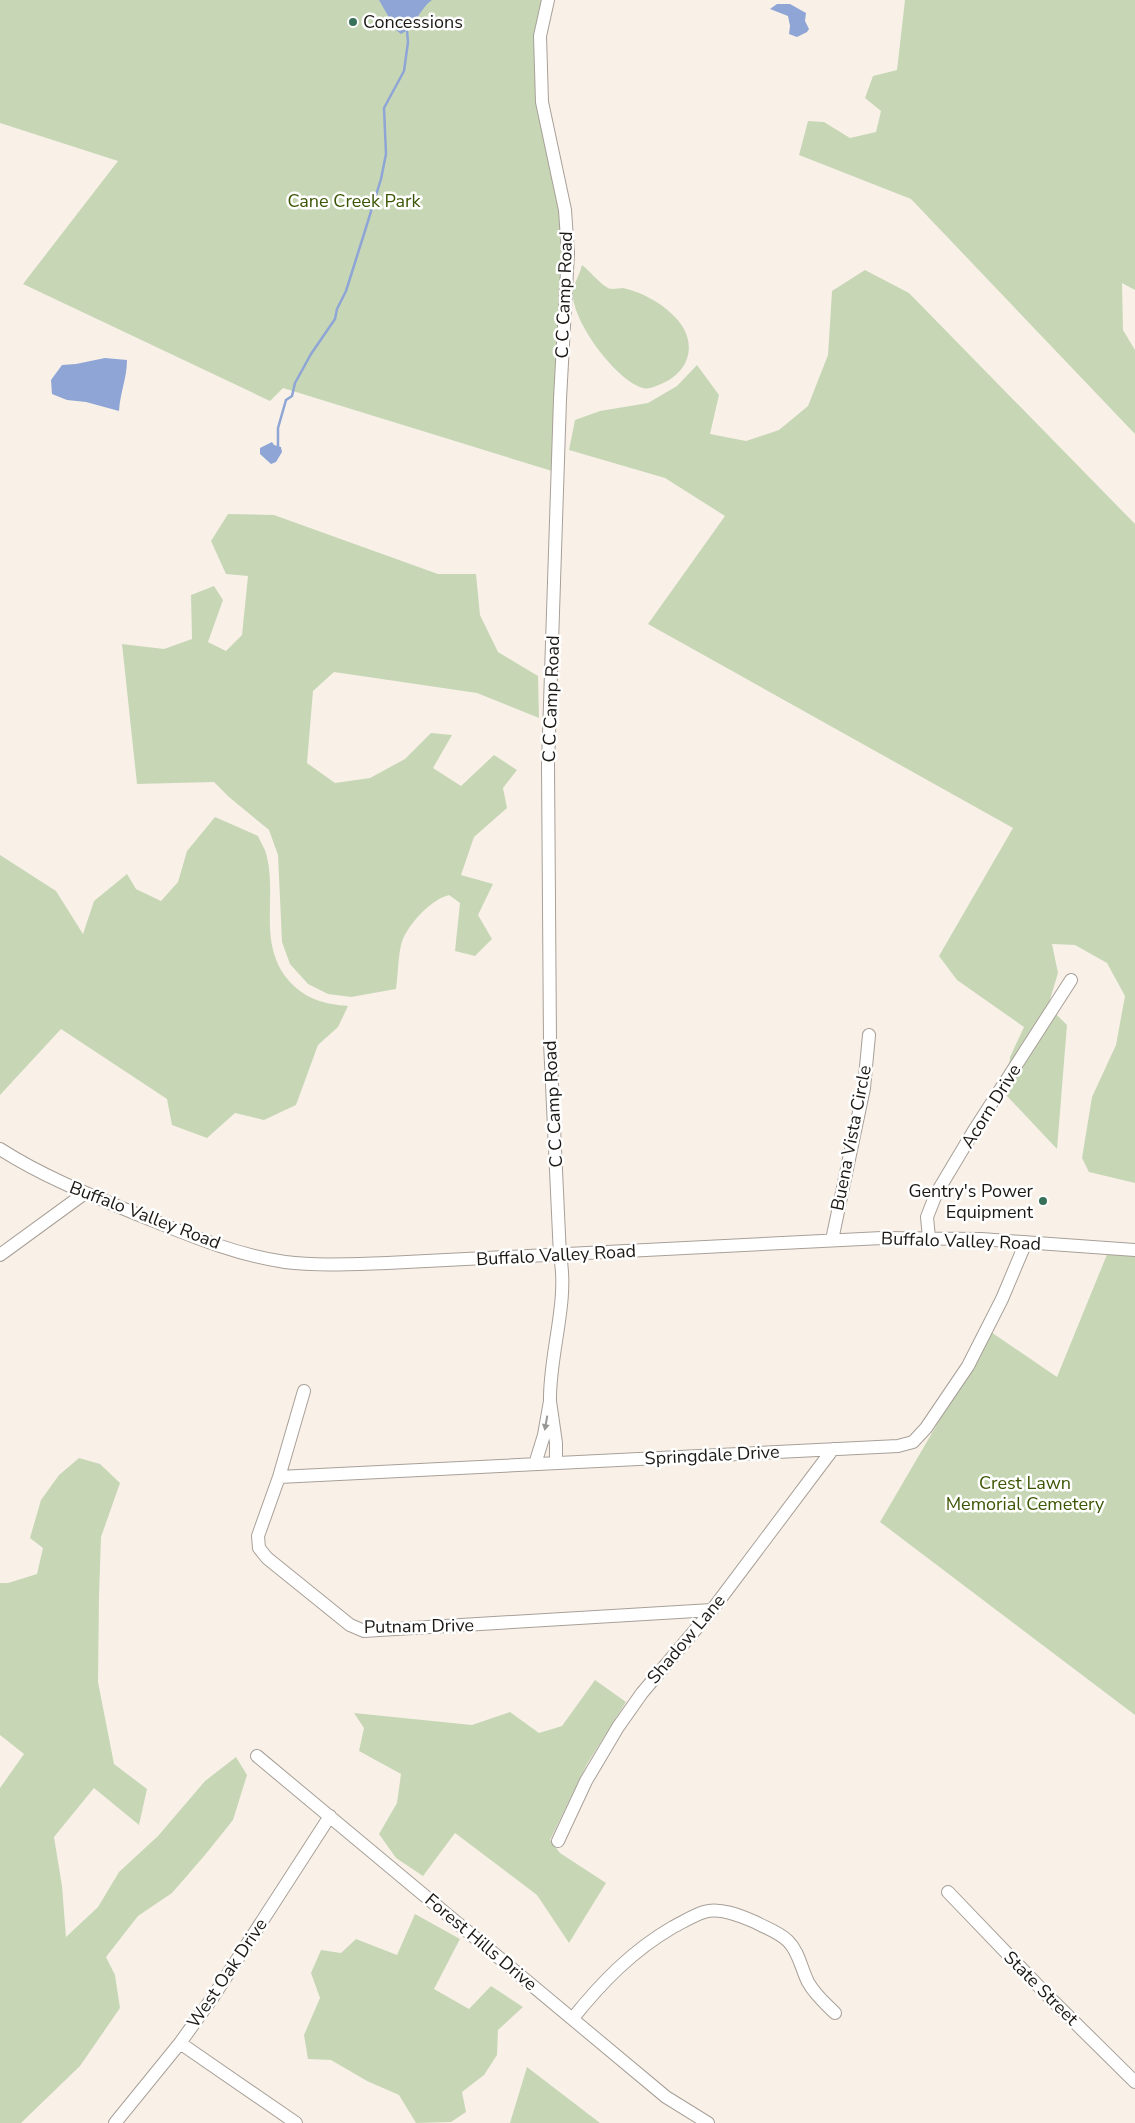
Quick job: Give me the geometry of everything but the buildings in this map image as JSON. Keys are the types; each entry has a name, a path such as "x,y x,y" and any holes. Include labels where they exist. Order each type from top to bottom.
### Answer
{"street":[{"name":"C C Camp Road","path":"548,0 540,36 542,102 565,210 568,253 560,399 548,765 550,1042 562,1267 562,1287 551,1374 550,1402"},
{"name":"Acorn Drive","path":"929,1238 927,1217 936,1194 973,1132 1071,980"},
{"name":"Buena Vista Circle","path":"832,1240 863,1096 869,1035"},
{"name":"Buffalo Valley Road","path":"0,1149 47,1176 85,1193 209,1242 255,1256 286,1262 329,1265 560,1256 832,1240 929,1238 1026,1242 1135,1250"},
{"path":"0,1255 85,1193"},
{"name":"Springdale Drive","path":"279,1477 898,1446 913,1442 926,1428 968,1366 1002,1299 1026,1242"},
{"name":"Putnam Drive","path":"304,1391 279,1477 258,1536 259,1548 267,1558 350,1625 364,1631 712,1610"},
{"path":"550,1402 556,1438 556,1463"},
{"path":"534,1464 543,1440 550,1402"},
{"name":"Shadow Lane","path":"558,1841 586,1781 618,1727 642,1692 712,1610 833,1449"},
{"name":"Forest Hills Drive","path":"257,1756 666,2097 708,2123"},
{"name":"West Oak Drive","path":"115,2123 180,2043 235,1965 330,1816"},
{"name":"State Street","path":"948,1892 1048,1996 1135,2082"},
{"path":"573,2018 608,1978 636,1951 669,1929 705,1911 724,1912 746,1918 775,1932 788,1941 797,1954 808,1981 817,1996 835,2013"},
{"path":"180,2043 296,2123"}],"green space":[{"name":"Cane Creek Park","path":"0,0 543,0 535,49 563,234 552,471 283,388 270,401 23,284 118,161 0,123"},
{"path":"905,0 1135,0 1135,290 1122,283 1123,330 1135,350 1135,434 911,199 799,155 808,121 824,122 850,138 876,132 881,111 865,98 873,76 897,70"},
{"path":"582,265 608,288 623,288 643,295 662,306 681,324 689,344 688,353 680,371 672,378 652,388 643,388 620,374 596,347 578,316 574,302 573,290"},
{"path":"865,270 909,293 1135,524 1135,1183 1089,1172 1082,1158 1092,1097 1116,1045 1125,996 1107,963 1075,945 1052,944 1058,973 1048,1006 1067,1025 1057,1149 1006,1095 1010,1057 1024,1027 957,980 939,956 1013,828 648,624 725,516 665,478 569,450 575,420 600,411 648,403 677,386 697,365 719,395 710,434 746,441 779,430 808,406 828,355 832,291"},
{"path":"228,514 274,515 438,574 476,574 480,615 498,652 538,676 539,718 477,693 334,672 313,691 307,763 335,783 370,778 405,759 431,733 452,735 433,768 461,786 494,755 517,770 503,788 507,808 474,837 461,875 493,884 478,915 492,939 475,956 455,951 460,903 449,895 434,902 413,922 408,930 401,945 396,989 351,997 328,994 308,984 290,964 282,942 278,855 269,830 214,782 137,784 122,644 164,649 192,639 191,595 214,586 223,600 208,642 226,651 242,635 248,576 226,574 211,541"},
{"path":"215,817 258,836 265,849 270,873 271,938 280,968 296,988 310,997 332,1004 348,1006 338,1027 318,1045 296,1105 264,1120 235,1113 207,1138 172,1125 167,1099 61,1029 0,1095 0,855 56,891 83,934 94,901 127,874 136,889 161,901 178,882 187,851"},
{"name":"Crest Lawn Memorial Cemetery","path":"1108,1252 1135,1254 1135,1715 880,1522 991,1332 1057,1377"},
{"path":"79,1458 100,1464 120,1483 101,1537 98,1682 114,1764 147,1789 139,1825 94,1788 54,1837 62,1886 66,1937 98,1907 119,1872 158,1836 205,1781 236,1757 247,1775 233,1820 172,1893 138,1916 106,1957 115,1975 120,2008 80,2066 21,2123 0,2123 0,1788 24,1754 0,1735 0,1583 8,1583 37,1574 43,1548 30,1538 41,1500 59,1475"},
{"path":"595,1680 626,1702 587,1764 550,1840 560,1853 606,1883 569,1943 537,1895 455,1833 423,1876 396,1858 379,1834 397,1803 401,1774 359,1751 364,1728 354,1713 472,1725 510,1712 539,1733 562,1726"},
{"path":"415,1914 460,1939 434,1989 469,2009 491,1986 523,2007 498,2030 497,2055 484,2075 462,2092 466,2112 451,2122 416,2123 399,2095 367,2081 331,2060 308,2059 304,2035 320,1998 311,1973 321,1950 341,1953 356,1939 397,1955"},
{"path":"527,2067 600,2123 510,2123"}],"water":[{"path":"379,0 432,0 410,27 401,34 396,30"},
{"path":"777,4 790,4 806,13 805,21 809,29 807,32 797,37 789,34 788,16 770,9"},
{"path":"105,358 127,360 119,411 86,402 67,400 52,394 51,380 62,365"},
{"path":"272,442 274,445 281,447 282,452 276,462 271,464 260,454 260,448"}],"waterway":[{"path":"278,446 278,428 286,400 292,396 295,383 311,354 335,319 364,234 381,179 386,154 384,108 404,71 408,42 407,31"}],"place":[{"name":"Concessions","path":"353,22"},
{"name":"Gentry's Power Equipment","path":"1043,1201"}]}
